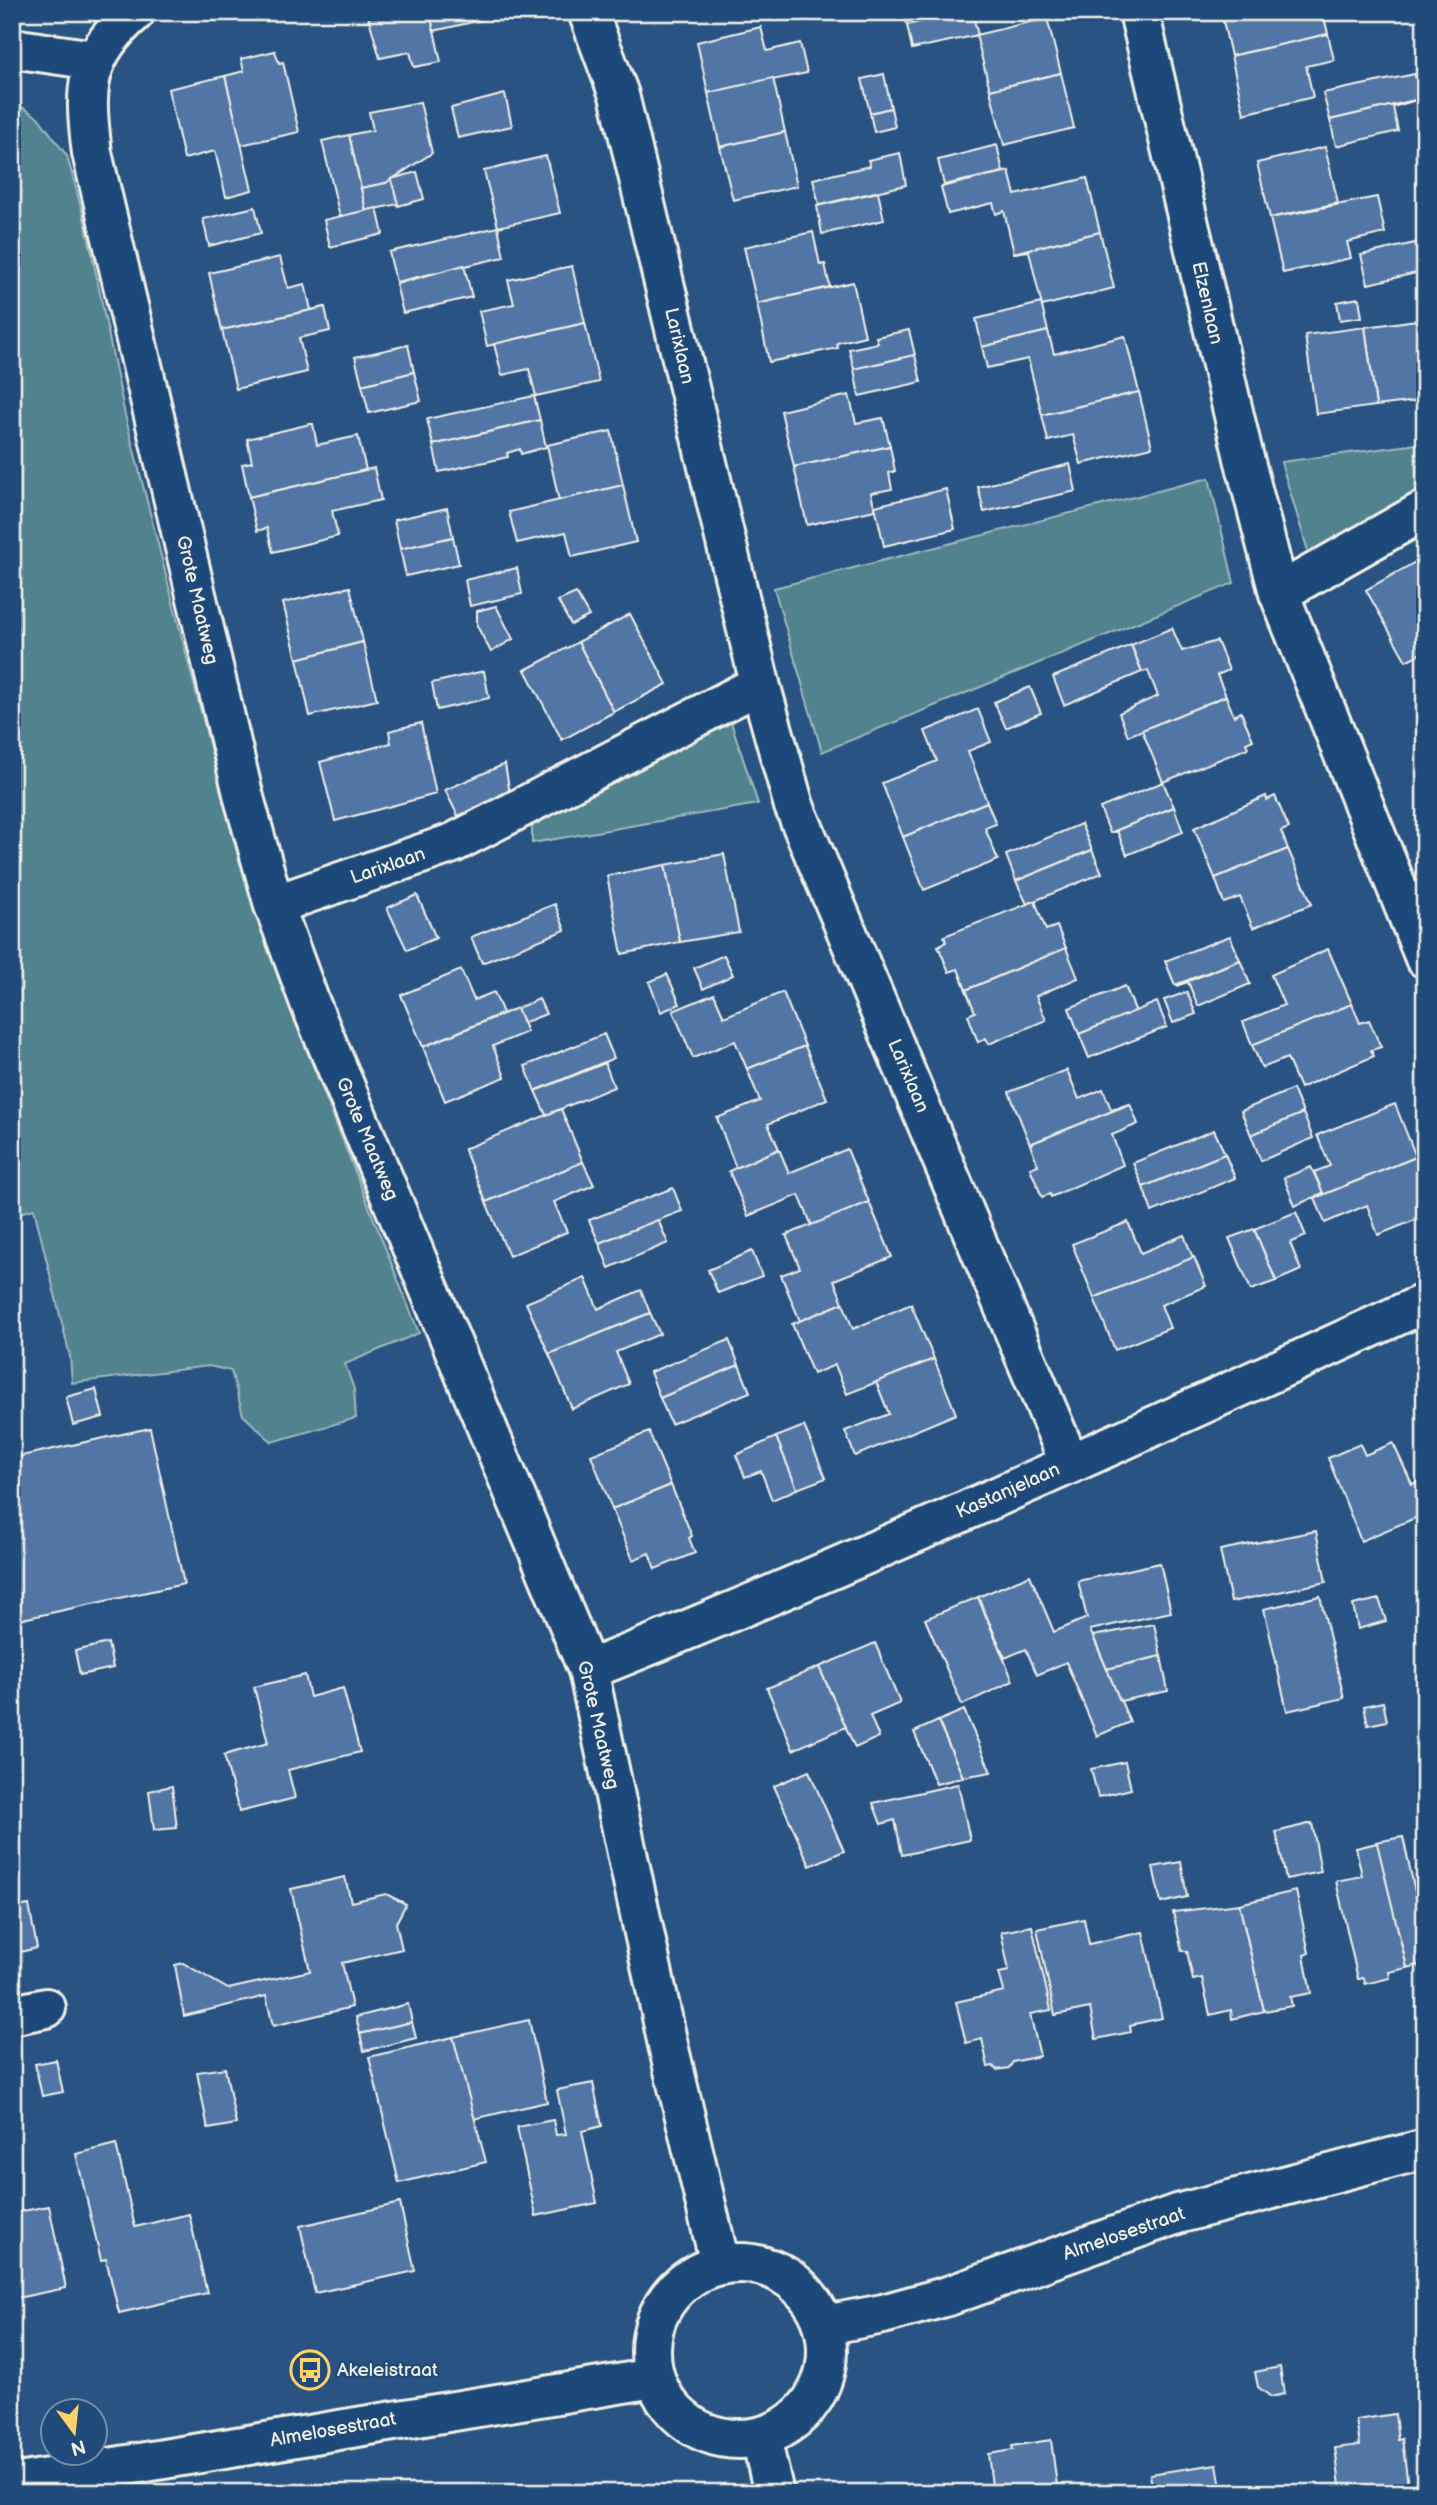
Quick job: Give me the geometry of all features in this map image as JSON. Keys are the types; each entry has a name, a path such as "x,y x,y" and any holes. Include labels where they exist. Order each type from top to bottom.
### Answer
{"street":[{"name":"Grote Maatweg","path":"135,12 111,33 94,60 86,106 92,153 244,798 274,905 310,1003 588,1670 665,2032 720,2264"},
{"name":"Larixlaan","path":"588,12 619,95 760,684 794,806 1070,1464"},
{"name":"Elzenlaan","path":"1139,12 1244,458 1279,593 1425,958"},
{"path":"12,47 94,60"},
{"path":"1279,593 1425,510"},
{"name":"Larixlaan","path":"274,905 453,843 531,800 760,684"},
{"name":"Kastanjelaan","path":"588,1670 695,1628 1070,1464 1425,1303"},
{"name":"Almelosestraat","path":"825,2325 883,2314 948,2296 1177,2214 1425,2150"},
{"path":"747,2263 772,2269 795,2282 813,2301 825,2325 828,2353 823,2382 809,2407 788,2427 761,2438 734,2440 708,2434 684,2421 666,2402 654,2378 650,2348 656,2319 671,2295 693,2276 720,2264 747,2263"},
{"name":"Almelosestraat","path":"12,2484 654,2378"},
{"path":"761,2438 774,2493"}],"green space":[{"path":"12,101 38,117 67,156 86,225 125,415 239,860 278,977 419,1333 345,1364 354,1389 356,1418 272,1442 243,1415 231,1371 209,1366 72,1383 70,1356 34,1209 12,1215"},
{"path":"1425,443 1425,494 1311,561 1281,462"},
{"path":"1209,478 1234,583 822,752 774,588"},
{"path":"727,710 758,804 532,843 532,827 546,805"}],"building":[{"path":"367,12 430,12 441,62 414,67 410,52 380,58"},
{"path":"430,12 489,12 490,18 434,31"},
{"path":"799,12 831,12 801,20"},
{"path":"904,12 959,12 907,25"},
{"path":"959,12 972,12 978,35 912,49 907,25"},
{"path":"1221,12 1296,12 1297,17 1323,12 1328,34 1231,56"},
{"path":"1047,18 1061,73 990,90 976,35"},
{"path":"761,27 767,51 800,43 807,73 708,93 697,42"},
{"path":"1328,34 1334,60 1306,66 1313,97 1244,114 1231,56"},
{"path":"275,51 279,63 283,62 299,132 241,145 225,76 244,71 241,59"},
{"path":"1061,73 1074,128 1004,145 990,90"},
{"path":"884,74 891,108 870,113 862,79"},
{"path":"1415,74 1420,99 1330,120 1323,93"},
{"path":"225,76 252,190 226,197 215,151 184,159 168,89"},
{"path":"773,78 785,132 720,147 708,93"},
{"path":"505,94 512,126 458,138 451,108"},
{"path":"1420,99 1393,107 1398,131 1336,146 1330,120"},
{"path":"420,102 432,153 386,183 361,188 349,135 373,130 369,112"},
{"path":"891,108 895,127 874,132 870,113"},
{"path":"785,132 797,186 733,200 720,147"},
{"path":"349,135 366,211 340,217 322,141"},
{"path":"997,145 1003,172 944,185 938,160"},
{"path":"1325,147 1338,203 1270,218 1257,163"},
{"path":"900,153 906,185 819,205 813,179 870,166 868,160"},
{"path":"546,156 560,213 498,227 484,171"},
{"path":"1009,171 1015,195 1087,178 1100,232 1014,253 1004,211 996,214 993,203 948,214 941,187"},
{"path":"417,172 424,199 398,206 391,179"},
{"path":"391,179 398,204 366,211 361,188 386,183"},
{"path":"878,192 884,220 822,234 817,206"},
{"path":"1377,197 1385,233 1347,242 1351,258 1283,273 1270,218"},
{"path":"255,207 261,233 209,246 203,219"},
{"path":"377,208 383,234 330,247 324,220"},
{"path":"498,227 504,257 396,282 389,252"},
{"path":"813,232 820,265 825,264 830,287 757,304 744,247"},
{"path":"1100,232 1114,288 1042,306 1029,251 1014,253"},
{"path":"1424,241 1425,271 1368,284 1361,255"},
{"path":"280,257 288,288 305,284 311,310 325,307 222,330 209,273"},
{"path":"464,265 472,297 403,313 396,284"},
{"path":"572,266 585,323 487,346 479,311 514,304 508,280"},
{"path":"853,282 865,336 837,343 838,348 769,362 757,304"},
{"path":"1359,298 1362,317 1340,320 1337,302"},
{"path":"1041,303 1048,331 982,347 976,319"},
{"path":"325,307 330,331 299,338 307,372 236,389 222,330"},
{"path":"1425,319 1425,400 1376,406 1365,327"},
{"path":"585,323 599,382 536,396 529,369 502,375 494,344"},
{"path":"1365,327 1376,406 1316,414 1305,335"},
{"path":"909,330 915,355 854,369 849,349 878,343 876,337"},
{"path":"1048,331 1054,354 1125,336 1139,392 1042,415 1028,359 987,368 982,347"},
{"path":"408,345 414,372 362,385 355,357"},
{"path":"915,355 921,382 859,396 854,369"},
{"path":"414,372 421,401 369,413 362,385"},
{"path":"1139,392 1152,447 1081,464 1073,435 1048,441 1042,415"},
{"path":"849,395 856,423 883,418 890,446 794,467 781,411"},
{"path":"534,396 540,420 433,445 427,419"},
{"path":"540,420 546,447 521,454 520,449 507,453 508,457 439,472 433,445"},
{"path":"313,424 317,445 358,436 366,470 249,497 242,464 252,462 247,439"},
{"path":"611,431 623,485 559,501 547,445"},
{"path":"890,446 895,471 889,473 892,489 871,493 875,510 807,525 794,467"},
{"path":"1070,464 1076,491 984,512 978,487"},
{"path":"374,468 381,500 332,511 338,536 273,552 267,528 257,531 249,497"},
{"path":"623,485 636,542 572,557 566,532 517,543 509,512"},
{"path":"946,489 955,529 884,546 875,506"},
{"path":"447,508 453,537 400,549 394,520"},
{"path":"453,537 459,564 406,576 400,549"},
{"path":"1419,560 1425,569 1425,651 1406,661 1366,590"},
{"path":"517,568 522,594 470,606 465,580"},
{"path":"350,587 363,642 297,659 283,603"},
{"path":"576,593 589,616 571,625 558,601"},
{"path":"496,606 513,639 491,652 477,626 477,611"},
{"path":"630,614 667,684 614,712 578,642"},
{"path":"1172,628 1182,651 1217,641 1229,670 1217,675 1226,696 1128,736 1119,713 1158,696 1148,671 1142,672 1131,645"},
{"path":"363,642 377,700 310,716 297,659"},
{"path":"578,642 614,712 562,740 525,670"},
{"path":"1131,645 1142,672 1064,705 1053,677"},
{"path":"484,671 489,698 437,710 432,683"},
{"path":"1030,687 1041,713 1006,728 994,702"},
{"path":"1226,696 1234,716 1241,712 1253,740 1246,743 1248,748 1163,782 1142,730"},
{"path":"978,709 991,742 968,751 987,802 903,837 882,783 937,761 925,731"},
{"path":"421,723 436,794 335,821 320,762 391,743 389,731"},
{"path":"505,764 510,794 458,816 445,790"},
{"path":"1163,782 1174,807 1110,833 1100,808"},
{"path":"1266,796 1267,800 1275,796 1289,828 1281,831 1288,849 1215,878 1194,828"},
{"path":"987,802 996,824 985,828 998,860 924,890 903,837"},
{"path":"1174,807 1183,832 1127,855 1117,831 1110,833"},
{"path":"1081,824 1092,850 1016,881 1006,855"},
{"path":"1288,849 1312,904 1253,928 1240,897 1224,903 1215,878"},
{"path":"1092,850 1102,873 1027,904 1016,881"},
{"path":"724,854 739,932 680,942 665,865"},
{"path":"665,865 680,942 622,954 607,876"},
{"path":"417,895 436,938 407,950 387,908"},
{"path":"1035,901 1046,930 1057,926 1066,948 966,990 958,969 949,972 938,946 946,942 944,936"},
{"path":"555,904 565,930 482,963 471,937"},
{"path":"1230,936 1240,960 1175,985 1165,961"},
{"path":"1066,948 1078,978 1036,996 1046,1020 989,1044 986,1038 978,1042 968,1015 975,1012 966,990"},
{"path":"1328,949 1352,1004 1252,1045 1243,1022 1284,1005 1271,975"},
{"path":"724,955 733,975 703,989 694,968"},
{"path":"1240,960 1250,984 1198,1006 1188,982 1176,986"},
{"path":"461,970 474,1000 494,992 503,1013 423,1047 401,995"},
{"path":"667,974 680,1004 661,1012 649,982"},
{"path":"1125,986 1136,1012 1079,1034 1069,1008"},
{"path":"783,992 805,1046 747,1069 735,1041 693,1058 673,1011 714,994 724,1017"},
{"path":"1187,992 1196,1014 1173,1023 1164,1000"},
{"path":"539,999 546,1014 523,1023 517,1008"},
{"path":"1157,1002 1167,1027 1089,1058 1079,1034"},
{"path":"1352,1004 1360,1023 1369,1020 1381,1047 1371,1050 1374,1056 1300,1088 1287,1058 1262,1068 1252,1045"},
{"path":"517,1008 527,1032 493,1046 505,1077 445,1101 423,1047"},
{"path":"604,1034 614,1058 535,1091 525,1066"},
{"path":"805,1046 827,1099 768,1124 779,1149 736,1168 717,1118 760,1101 747,1069"},
{"path":"605,1063 614,1087 546,1115 535,1091"},
{"path":"1067,1070 1079,1099 1103,1089 1111,1109 1130,1104 1030,1144 1009,1092"},
{"path":"1293,1089 1303,1113 1251,1135 1241,1111"},
{"path":"1130,1104 1138,1124 1112,1135 1123,1165 1051,1197 1050,1194 1042,1197 1030,1168 1038,1165 1030,1144"},
{"path":"1395,1104 1416,1157 1315,1198 1323,1193 1314,1172 1330,1166 1317,1135"},
{"path":"561,1109 583,1162 486,1202 464,1149"},
{"path":"1303,1113 1313,1138 1261,1161 1251,1135"},
{"path":"1214,1130 1225,1154 1143,1187 1133,1163"},
{"path":"779,1149 789,1173 847,1149 869,1202 812,1226 799,1195 748,1216 729,1171"},
{"path":"1225,1154 1235,1178 1152,1212 1143,1187"},
{"path":"1416,1157 1425,1178 1425,1216 1378,1235 1367,1205 1325,1223 1315,1198"},
{"path":"583,1162 594,1185 554,1202 567,1232 509,1256 486,1202"},
{"path":"1311,1167 1323,1193 1295,1206 1284,1178"},
{"path":"673,1188 682,1211 599,1243 589,1220"},
{"path":"869,1202 892,1257 834,1280 843,1303 800,1321 781,1275 800,1268 786,1235"},
{"path":"1296,1212 1306,1236 1290,1243 1301,1270 1276,1281 1254,1229"},
{"path":"658,1220 668,1243 609,1268 599,1243"},
{"path":"1128,1222 1141,1253 1184,1235 1193,1258 1094,1298 1072,1244"},
{"path":"1254,1229 1276,1281 1251,1290 1229,1238"},
{"path":"752,1251 762,1276 718,1293 708,1270"},
{"path":"1194,1257 1206,1286 1161,1305 1170,1328 1115,1350 1094,1298"},
{"path":"585,1278 598,1309 641,1290 650,1313 549,1354 526,1303"},
{"path":"843,1303 853,1329 911,1304 934,1359 847,1394 835,1365 813,1374 792,1324"},
{"path":"650,1313 660,1334 616,1352 629,1384 572,1409 549,1354"},
{"path":"729,1340 739,1365 660,1398 650,1372"},
{"path":"934,1359 956,1414 855,1456 845,1431 889,1414 876,1382"},
{"path":"739,1365 750,1392 671,1424 660,1398"},
{"path":"96,1389 103,1417 73,1425 66,1397"},
{"path":"804,1426 826,1478 797,1489 776,1437"},
{"path":"150,1428 184,1584 18,1620 12,1593 12,1458"},
{"path":"649,1432 671,1485 612,1509 591,1455"},
{"path":"776,1437 797,1489 772,1500 761,1471 745,1477 736,1455"},
{"path":"1393,1443 1412,1484 1425,1480 1425,1520 1422,1515 1361,1541 1328,1458 1360,1444 1365,1455"},
{"path":"671,1485 692,1536 689,1538 695,1553 655,1569 649,1553 633,1560 612,1509"},
{"path":"1316,1531 1326,1582 1231,1602 1220,1550"},
{"path":"1160,1563 1171,1612 1090,1630 1130,1722 1097,1736 1066,1662 1037,1675 1026,1649 1005,1658 978,1597 1030,1575 1054,1632 1087,1618 1078,1581"},
{"path":"1320,1596 1344,1698 1287,1711 1264,1609"},
{"path":"978,1597 1013,1681 962,1705 925,1619"},
{"path":"1379,1599 1386,1621 1358,1629 1353,1605"},
{"path":"1154,1624 1161,1656 1107,1669 1093,1636"},
{"path":"108,1643 113,1668 80,1675 75,1651"},
{"path":"875,1643 900,1703 870,1716 879,1737 855,1748 819,1667"},
{"path":"1161,1656 1168,1691 1120,1701 1107,1669"},
{"path":"819,1667 846,1727 793,1750 767,1688"},
{"path":"305,1675 310,1697 343,1688 360,1752 288,1770 295,1798 239,1812 224,1755 268,1743 254,1687"},
{"path":"1383,1702 1387,1721 1368,1725 1364,1706"},
{"path":"964,1710 991,1772 963,1777 938,1721"},
{"path":"938,1721 963,1777 936,1784 914,1732"},
{"path":"1125,1762 1131,1789 1098,1797 1091,1769"},
{"path":"809,1771 844,1851 810,1866 774,1786"},
{"path":"958,1784 970,1840 902,1855 895,1820 881,1824 873,1803"},
{"path":"172,1786 177,1828 154,1830 149,1791"},
{"path":"1312,1823 1321,1872 1286,1879 1276,1832"},
{"path":"1403,1837 1416,1896 1425,1894 1425,1971 1421,1972 1419,1965 1407,1968 1376,1842"},
{"path":"1377,1843 1407,1968 1389,1972 1390,1978 1365,1984 1364,1978 1358,1979 1336,1881 1362,1876 1356,1848"},
{"path":"1181,1862 1187,1897 1161,1903 1153,1867"},
{"path":"345,1877 351,1902 386,1894 406,1904 396,1923 402,1949 342,1963 352,2007 273,2026 266,1996 184,2016 175,1965 183,1963 228,1989 310,1971 291,1889"},
{"path":"1296,1891 1309,1953 1304,1955 1311,1993 1290,1997 1292,2006 1264,2011 1239,1904"},
{"path":"1239,1904 1264,2011 1232,2019 1231,2010 1210,2015 1202,1978 1193,1980 1187,1951 1182,1951 1173,1912"},
{"path":"29,1905 37,1948 12,1954 12,1908"},
{"path":"1084,1919 1089,1944 1143,1932 1162,2018 1130,2025 1131,2032 1096,2039 1090,2008 1055,2015 1037,1929"},
{"path":"1032,1926 1051,2010 1030,2014 1040,2056 1013,2062 1009,2068 997,2070 993,2066 988,2067 982,2039 966,2043 956,2002 1004,1991 999,1973 1009,1971 1001,1932"},
{"path":"408,2004 412,2022 360,2034 356,2017"},
{"path":"529,2020 547,2102 473,2119 453,2037"},
{"path":"412,2022 416,2038 364,2051 360,2034"},
{"path":"453,2037 486,2162 399,2183 369,2057"},
{"path":"56,2060 63,2092 42,2096 35,2064"},
{"path":"225,2068 236,2124 208,2129 197,2072"},
{"path":"593,2083 602,2126 582,2131 597,2203 536,2216 517,2127 553,2120 556,2135 566,2134 557,2090"},
{"path":"116,2144 135,2227 189,2214 207,2293 119,2313 106,2259 101,2260 76,2154"},
{"path":"400,2203 415,2271 315,2293 300,2226"},
{"path":"49,2206 66,2288 17,2298 12,2276 12,2213"},
{"path":"12,2276 17,2298 12,2299"},
{"path":"1280,2367 1284,2394 1271,2397 1258,2387 1255,2372"},
{"path":"1395,2414 1398,2440 1402,2439 1409,2493 1341,2493 1335,2448 1360,2445 1356,2420"},
{"path":"1051,2440 1058,2493 993,2493 988,2454 1013,2450 1012,2446"},
{"path":"1217,2464 1222,2493 1153,2493 1150,2474"}],"place":[{"name":"Akeleistraat","path":"310,2370"}]}
